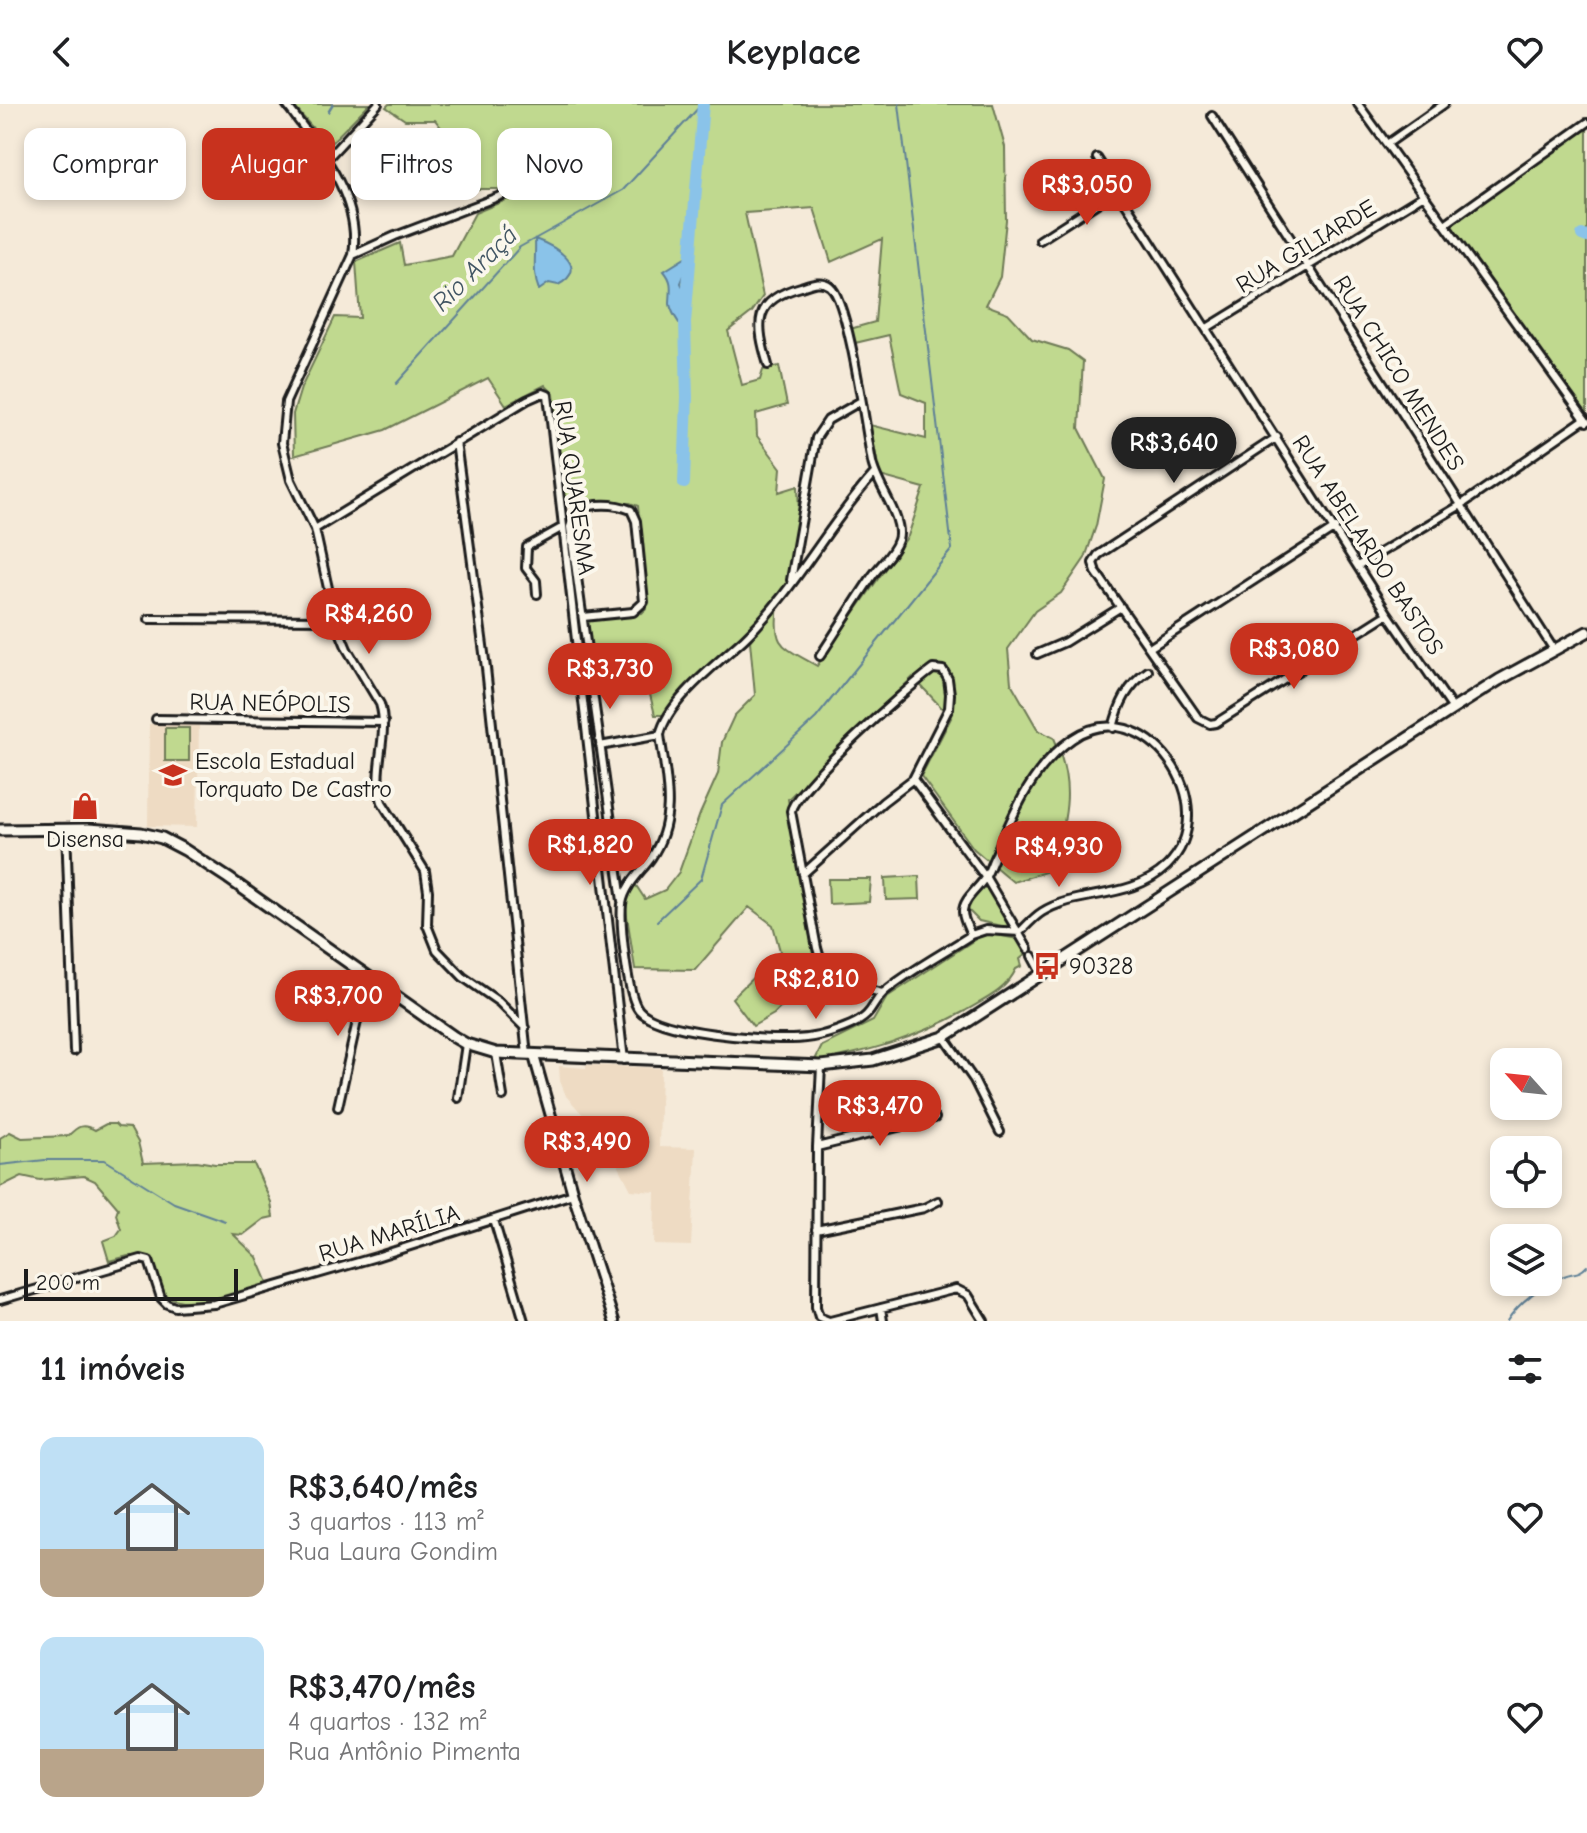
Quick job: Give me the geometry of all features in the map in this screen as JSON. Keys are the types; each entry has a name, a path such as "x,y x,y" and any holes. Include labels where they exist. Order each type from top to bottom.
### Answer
{"main road":[{"path":"0,830 66,828 141,833 176,845 466,1044 496,1053 821,1066 873,1060 944,1037 1453,709 1587,632"},
{"path":"530,1055 614,1321"}],"street":[{"path":"286,104 304,128"},
{"path":"335,150 378,104"},
{"path":"1358,104 1586,421 1461,505 1359,565"},
{"path":"1387,144 1444,104"},
{"name":"RUA CHICO MENDES","path":"1212,116 1554,650"},
{"path":"1445,224 1587,123"},
{"name":"RUA ABELARDO BASTOS","path":"1097,158 1388,614 1453,709"},
{"path":"335,177 351,213 355,240 353,255 286,402 282,443 286,468 315,529 335,620 347,649 380,704 384,722 377,775 379,793 425,871 427,925 433,942 444,959 463,977 499,1002 525,1028"},
{"path":"1040,240 1118,190"},
{"name":"RUA GILIARDE","path":"1207,328 1424,195"},
{"path":"353,255 497,197"},
{"path":"768,365 758,329 767,303 784,291 821,282 828,284 839,300 857,372 874,474 899,525 899,538 820,656"},
{"name":"RUA QUARESMA","path":"315,529 527,400 546,393 624,1060"},
{"path":"790,585 816,438 828,420 861,401"},
{"path":"1277,437 1151,518 1094,559 1096,572 1198,718 1210,724 1388,614"},
{"path":"456,442 486,668 530,1055"},
{"path":"622,903 629,887 653,855 669,816 660,735 662,726 673,709 747,636 790,585 874,474"},
{"path":"583,617 633,612 644,602 634,513 625,507 603,504 577,510 570,522 622,903 629,989 640,1011 650,1019 726,1036 793,1039 817,1036 870,1014 882,993 971,935 986,930 1020,932 1044,910 1114,893 1148,879 1167,865 1186,835 1189,810 1185,789 1161,748 1143,736 1113,728 1074,737 1038,773 1018,803 986,878 964,907 971,935"},
{"path":"537,594 536,581 526,568 527,547 563,527"},
{"path":"1151,647 1335,528"},
{"path":"1037,654 1065,642 1121,607"},
{"path":"149,619 335,620"},
{"path":"803,874 913,779 949,708 948,679 943,670 933,669 910,687 793,801 791,811 803,874 824,972 839,982 882,993"},
{"path":"1113,728 1124,697 1148,671"},
{"name":"RUA NEÓPOLIS","path":"156,719 384,722"},
{"path":"600,746 660,735"},
{"path":"913,779 986,878 1041,973"},
{"path":"66,828 74,1051"},
{"path":"338,1107 367,976"},
{"path":"944,1037 974,1080 1000,1132"},
{"path":"458,1098 466,1044"},
{"path":"496,1053 503,1096"},
{"path":"821,1066 816,1230 816,1307 819,1317 830,1321 956,1289 968,1295 984,1321"},
{"path":"817,1147 935,1118"},
{"name":"RUA MARÍLIA","path":"0,1300 134,1260 149,1261 159,1293 167,1304 175,1307 214,1304 573,1194"},
{"path":"816,1230 924,1208 938,1201"},
{"path":"494,1220 524,1321"},
{"path":"881,1308 883,1321"}],"shaded area":[{"name":"Escola Estadual Torquato De Castro","path":"149,724 199,725 197,827 148,826"},
{"path":"586,1065 661,1068 659,1147 696,1148 691,1246 654,1245 655,1192 631,1190 612,1147 566,1096 560,1081 559,1066 586,1068"}],"green space":[{"path":"292,104 369,104 335,139 335,128 313,128"},
{"path":"389,104 993,104 1005,147 1006,220 1000,277 986,305 1008,313 1032,339 1068,350 1083,361 1079,428 1105,479 1096,526 1085,558 1061,593 1035,611 1008,649 1011,683 1038,730 1054,738 1065,773 1064,820 1052,870 1013,882 974,849 921,776 951,718 913,677 788,799 816,973 774,1014 753,1026 732,998 780,951 773,925 749,907 695,970 635,969 625,903 635,884 645,899 665,890 679,872 718,774 722,742 734,716 755,695 750,641 778,605 777,630 782,644 817,666 908,536 924,488 880,476 870,425 926,439 926,403 901,393 889,335 855,343 850,329 875,322 882,239 831,262 814,208 745,213 763,296 752,312 728,331 742,385 760,380 763,370 779,366 787,405 756,414 757,436 781,468 779,492 798,486 795,552 786,586 665,715 655,715 643,666 593,672 586,619 642,613 647,608 638,506 630,503 564,505 554,394 545,385 506,405 488,378 385,430 294,456 293,414 301,388 335,317 360,318 356,262 400,243 404,265 452,256 475,213 506,200 612,200 612,128 497,128 497,189 481,189 481,128 441,128 435,120 405,120 386,107"},
{"path":"1587,128 1587,415 1449,226"},
{"path":"165,728 189,728 189,761 165,761"},
{"path":"919,876 920,899 886,900 885,878"},
{"path":"828,879 871,879 869,902 829,904"},
{"path":"986,880 1012,926 1010,928 979,921 967,909"},
{"path":"985,933 1018,939 1026,954 1020,959 1022,966 994,994 910,1037 814,1062 822,1046 873,1021 887,997"},
{"path":"106,1124 130,1128 138,1142 143,1163 197,1161 254,1164 271,1202 273,1217 264,1219 243,1235 233,1234 257,1257 269,1285 210,1300 180,1301 154,1288 145,1256 109,1261 103,1241 116,1236 121,1229 116,1214 118,1208 95,1181 84,1176 40,1180 22,1176 0,1187 0,1138 10,1132 22,1138 68,1136 80,1127 95,1130"}],"water":[{"path":"535,239 560,252 571,264 568,278 558,285 549,283 539,290 535,272"},
{"path":"693,253 681,283 687,302 685,323 679,323 673,314 670,283 664,271"}],"waterway":[{"path":"328,112 333,104"},
{"name":"Rio Araçá","path":"396,384 520,247 623,190 702,104"},
{"name":"Rio Araçá","path":"684,483 687,397 685,323 703,104"},
{"path":"657,921 701,879 722,805 816,718 952,549 899,104"},
{"path":"1582,235 1587,237"},
{"path":"0,1165 45,1160 105,1160 174,1203 225,1221"},
{"path":"1507,1321 1540,1289 1587,1266"}],"place":[{"name":"Escola Estadual Torquato De Castro","path":"173,775"},
{"name":"Disensa","path":"85,806"},
{"name":"90328","path":"1047,966"}]}
